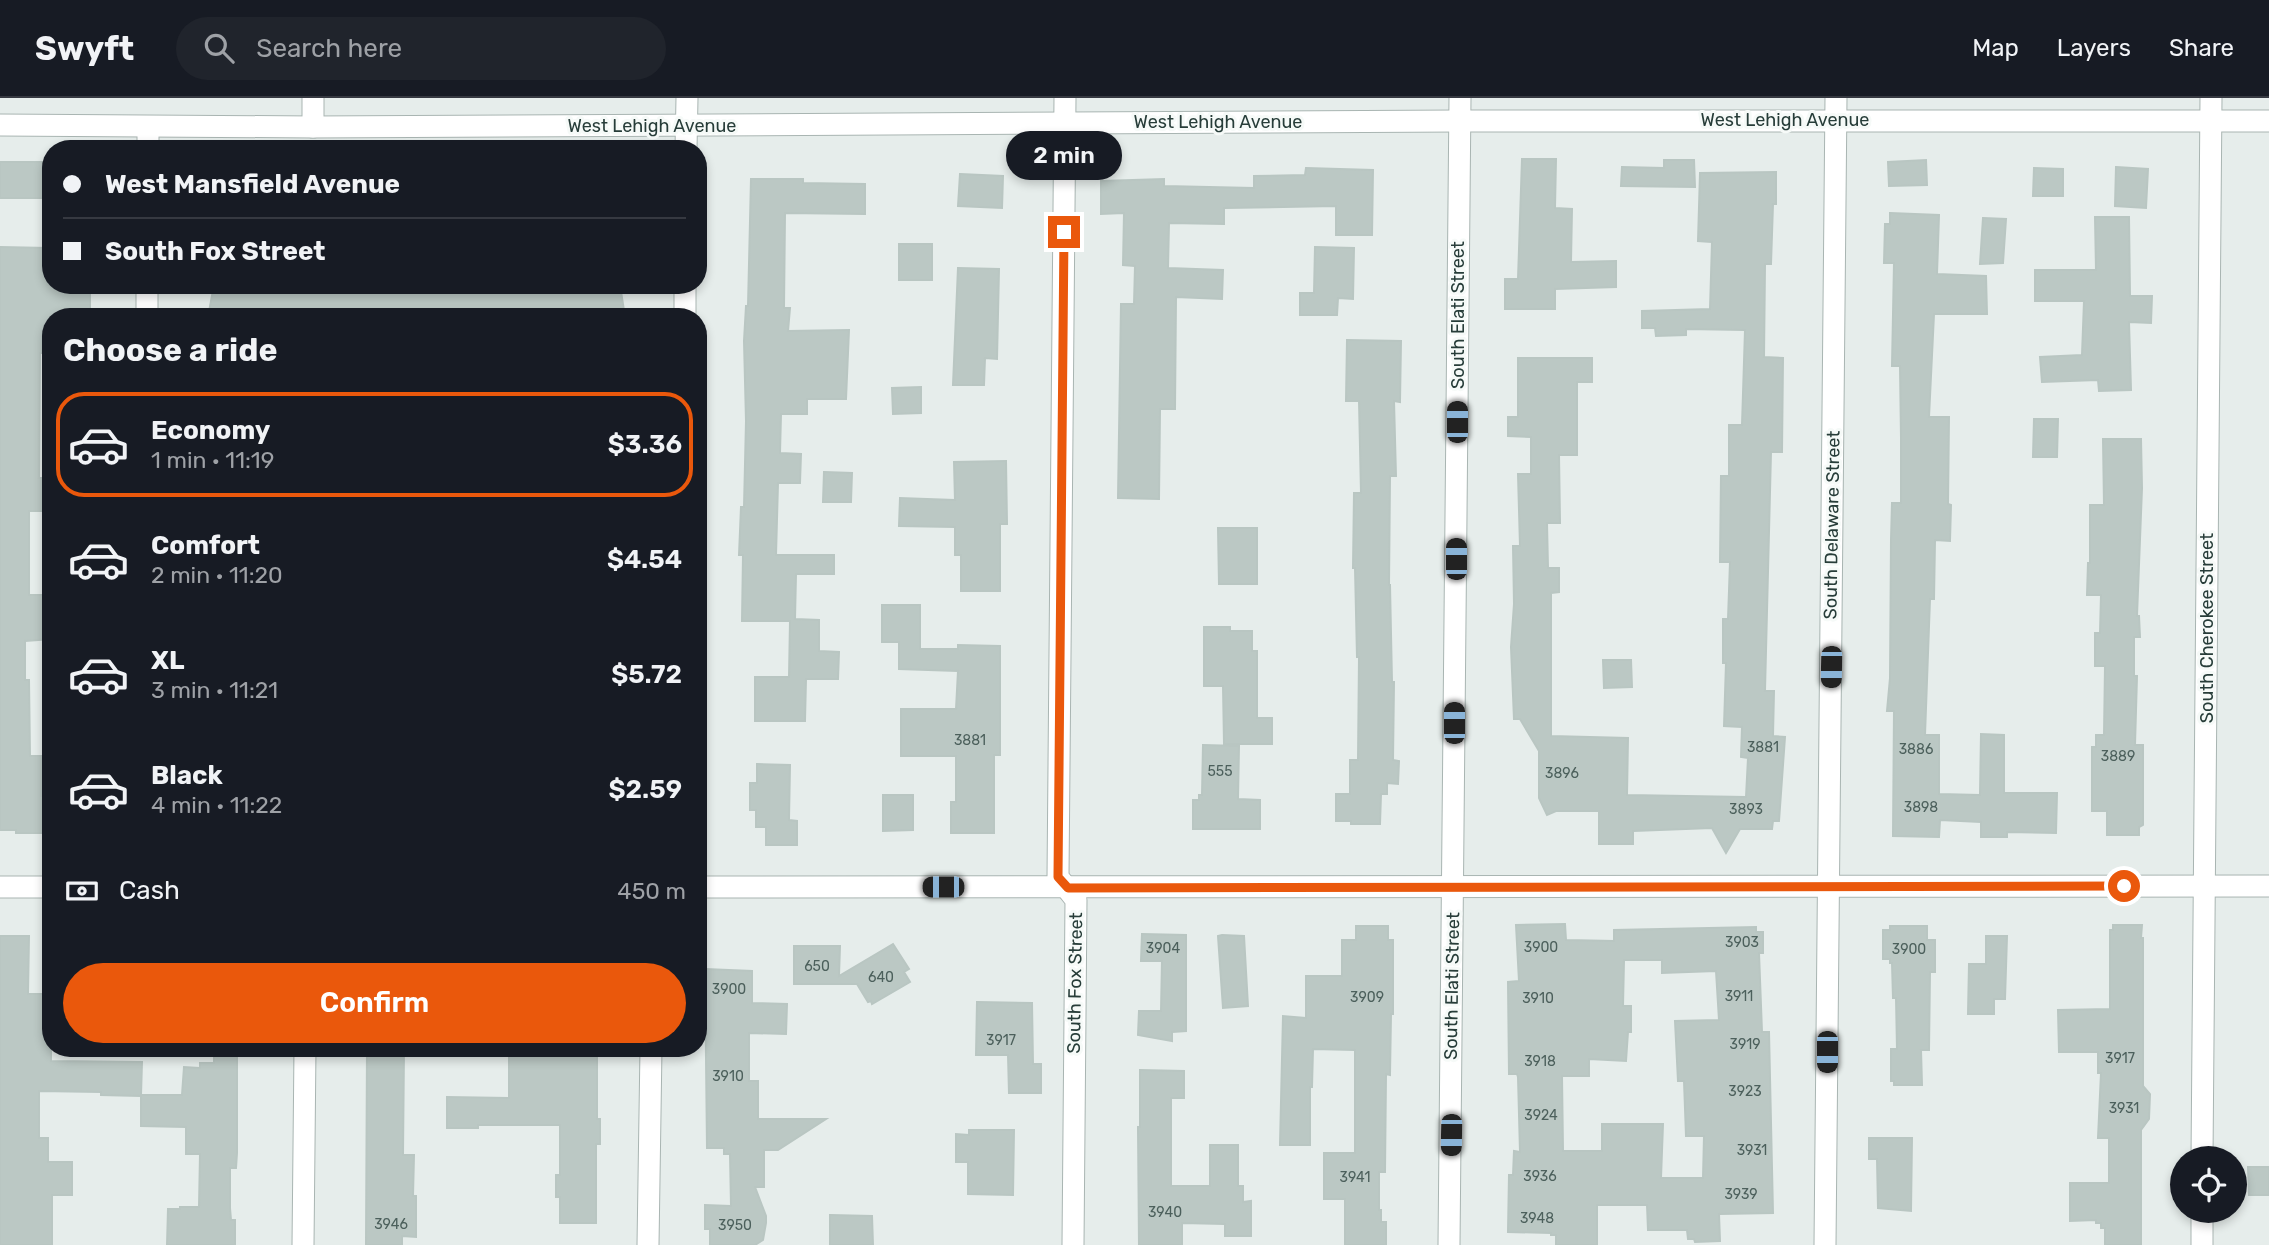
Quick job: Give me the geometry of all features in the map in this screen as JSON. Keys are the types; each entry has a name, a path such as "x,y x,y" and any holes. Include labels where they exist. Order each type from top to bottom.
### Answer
{"street":[{"path":"313,98 313,127"},
{"path":"686,140 687,98"},
{"name":"South Fox Street","path":"1065,98 1058,877 1076,900 1073,1245"},
{"name":"South Elati Street","path":"1450,1245 1460,98"},
{"name":"South Delaware Street","path":"1825,1245 1836,98"},
{"name":"South Cherokee Street","path":"2202,1146 2211,98"},
{"name":"West Lehigh Avenue","path":"0,125 313,127 1459,121 2269,121"},
{"path":"148,127 148,140"},
{"path":"707,887 2269,886"},
{"path":"0,887 42,887"},
{"path":"303,1245 305,1057"},
{"path":"648,1245 651,1057"},
{"path":"2202,1223 2202,1245"}],"building":[{"path":"1522,159 1556,159 1555,208 1572,209 1571,262 1616,261 1616,287 1555,289 1555,309 1505,309 1505,279 1518,279"},
{"path":"1664,160 1694,160 1695,187 1621,186 1622,167 1664,168"},
{"path":"1926,160 1927,185 1889,186 1888,162"},
{"path":"0,162 42,162 42,198 0,198"},
{"path":"2116,167 2148,169 2146,208 2115,206"},
{"path":"1306,168 1373,170 1372,235 1336,235 1336,206 1224,208 1224,224 1169,223 1168,268 1223,270 1222,299 1176,297 1175,409 1160,409 1159,499 1118,498 1121,304 1134,304 1135,266 1123,265 1124,213 1101,214 1101,181 1164,179 1164,186 1254,188 1254,176 1305,175"},
{"path":"2034,168 2063,169 2063,196 2033,196"},
{"path":"1776,172 1771,264 1765,264 1764,357 1783,358 1782,452 1771,452 1765,691 1774,691 1773,736 1785,737 1779,821 1773,821 1772,829 1740,829 1726,853 1712,828 1633,831 1633,844 1599,844 1599,811 1556,811 1547,815 1539,798 1539,751 1520,719 1514,719 1511,647 1514,604 1513,546 1520,546 1518,474 1531,474 1531,437 1508,436 1508,417 1518,417 1518,358 1592,358 1592,382 1577,382 1577,455 1559,455 1560,523 1547,523 1548,568 1559,568 1559,592 1551,593 1551,736 1628,738 1627,795 1746,797 1748,758 1741,757 1742,727 1724,726 1726,663 1723,663 1723,619 1728,619 1730,562 1720,562 1721,476 1729,476 1729,425 1742,425 1745,330 1686,329 1686,335 1656,336 1655,328 1642,328 1642,311 1710,309 1712,242 1698,241 1700,173"},
{"path":"960,174 1003,176 1002,208 958,206"},
{"path":"751,179 803,179 803,183 865,184 865,214 785,213 784,308 790,308 788,331 849,330 846,399 807,399 807,414 781,414 780,453 801,454 800,483 778,483 776,555 834,555 834,574 796,574 795,619 819,620 819,651 839,652 838,679 806,679 805,721 755,721 755,677 789,677 790,621 742,621 743,555 739,555 741,507 744,507 744,341 748,306"},
{"path":"1890,213 1939,215 1937,274 1986,276 1987,314 1934,314 1929,417 1949,417 1948,504 1951,505 1950,541 1935,540 1934,599 1930,599 1925,735 1939,735 1939,794 1980,795 1981,734 2004,735 2004,793 2057,793 2056,833 2007,832 2007,837 1981,837 1981,822 1940,820 1939,837 1893,836 1894,711 1887,711 1890,678 1892,503 1901,503 1901,438 1900,366 1892,366 1894,263 1884,263 1885,224 1890,224"},
{"path":"2095,217 2129,217 2130,296 2152,296 2151,323 2129,322 2131,390 2099,391 2098,380 2042,382 2040,357 2082,355 2084,301 2035,301 2035,270 2096,270"},
{"path":"1983,218 2006,219 2003,263 1980,264"},
{"path":"899,244 932,244 932,280 899,280"},
{"path":"0,247 42,248 42,294 90,294 90,308 42,308 39,478 42,478 42,511 29,511 29,595 42,595 42,640 25,641 25,680 29,680 30,756 41,756 42,833 0,830"},
{"path":"1315,247 1354,248 1353,299 1338,298 1337,315 1300,315 1300,293 1314,293"},
{"path":"958,268 999,269 997,359 985,358 984,385 953,385"},
{"path":"212,294 621,294 624,308 210,308"},
{"path":"1347,340 1401,341 1400,402 1394,401 1396,476 1390,476 1389,585 1394,682 1393,760 1399,761 1398,784 1387,783 1387,794 1381,794 1380,824 1336,821 1336,794 1350,794 1350,760 1358,760 1359,657 1353,568 1354,493 1361,493 1359,401 1346,401"},
{"path":"921,387 921,413 893,414 892,388"},
{"path":"2034,419 2058,419 2057,457 2033,457"},
{"path":"2103,439 2141,439 2142,488 2137,616 2140,637 2134,637 2134,676 2137,676 2135,745 2143,745 2143,825 2139,827 2139,835 2107,835 2107,811 2092,811 2092,747 2096,747 2096,735 2104,735 2105,666 2095,666 2095,633 2100,633 2101,595 2087,595 2090,505 2104,505"},
{"path":"1006,461 1007,524 1000,524 1000,591 961,591 961,555 955,555 955,527 899,526 900,498 955,500 954,462"},
{"path":"824,472 852,473 851,502 823,502"},
{"path":"1218,528 1257,528 1257,584 1219,584"},
{"path":"882,605 920,605 920,649 958,649 958,645 1000,646 1000,755 994,755 994,833 951,833 951,802 956,802 956,756 901,756 901,709 956,709 958,671 899,669 899,642 882,642"},
{"path":"1204,627 1230,627 1230,631 1252,631 1252,651 1257,651 1257,718 1272,718 1272,744 1224,744 1223,686 1204,686"},
{"path":"1603,660 1631,660 1632,687 1604,688"},
{"path":"1203,745 1239,746 1238,799 1260,800 1260,829 1193,829 1193,800 1199,800 1199,795 1202,795"},
{"path":"757,764 790,765 789,820 797,821 797,845 766,845 766,827 756,827 756,810 750,810 750,783 757,783"},
{"path":"883,795 913,795 913,830 883,831"},
{"path":"1565,924 1566,940 1614,941 1614,930 1756,927 1756,932 1763,932 1763,953 1759,953 1762,1032 1769,1032 1773,1213 1719,1214 1720,1241 1695,1242 1694,1239 1688,1239 1687,1230 1648,1230 1647,1205 1597,1205 1597,1245 1556,1245 1556,1235 1551,1233 1508,1232 1509,1175 1513,1175 1514,1151 1520,1152 1518,1077 1517,1074 1509,1074 1508,982 1519,981 1516,925","holes":["1624,960 1662,960 1662,973 1716,971 1719,1020 1675,1021 1678,1081 1684,1081 1686,1136 1704,1136 1703,1178 1661,1178 1663,1124 1602,1124 1602,1151 1563,1151 1562,1076 1589,1076 1589,1059 1626,1061 1628,1032 1631,1032 1631,1006 1623,1006"]},
{"path":"2113,925 2142,925 2143,1086 2150,1094 2149,1119 2141,1130 2141,1245 2105,1245 2105,1228 2101,1228 2101,1223 2096,1223 2096,1220 2070,1221 2070,1183 2109,1183 2109,1138 2098,1138 2101,1073 2098,1073 2098,1052 2059,1052 2058,1010 2110,1009 2110,930 2113,930"},
{"path":"1356,926 1388,926 1388,940 1393,940 1393,1014 1390,1075 1386,1074 1385,1172 1379,1172 1379,1210 1381,1222 1386,1222 1386,1245 1345,1245 1345,1199 1324,1199 1324,1153 1355,1153 1355,1050 1313,1049 1310,1145 1280,1145 1283,1016 1306,1018 1306,976 1342,976 1342,940 1356,940"},
{"path":"1890,926 1927,926 1927,940 1935,940 1935,972 1930,972 1929,1050 1921,1050 1922,1085 1894,1085 1894,1081 1891,1081 1891,1049 1897,1049 1896,998 1893,998 1892,963 1890,959 1883,959 1883,930 1890,930"},
{"path":"1142,934 1186,935 1186,1031 1172,1032 1172,1041 1138,1035 1139,1011 1161,1011 1162,961 1141,961"},
{"path":"0,936 29,936 28,994 42,994 42,1057 51,1057 51,1061 142,1062 141,1095 182,1095 184,1067 200,1068 200,1063 214,1063 214,1057 237,1057 237,1153 236,1168 230,1168 230,1208 231,1220 235,1220 235,1245 167,1245 168,1209 199,1207 200,1154 186,1154 186,1127 141,1126 141,1096 39,1091 39,1138 48,1138 48,1162 72,1162 72,1195 52,1195 52,1245 0,1245"},
{"path":"1218,936 1244,936 1248,1006 1223,1008"},
{"path":"1986,936 2007,936 2005,999 1994,999 1994,1014 1968,1014 1969,964 1986,964"},
{"path":"893,944 909,969 904,972 910,982 872,1004 857,984 794,984 794,946 840,946 839,976"},
{"path":"707,969 752,971 752,1003 787,1004 786,1034 749,1033 749,1081 758,1081 758,1119 826,1119 778,1150 764,1150 764,1187 755,1187 766,1223 763,1240 755,1245 710,1245 710,1229 705,1229 705,1205 731,1206 730,1154 724,1154 724,1148 707,1148"},
{"path":"977,1002 1032,1003 1033,1064 1041,1064 1041,1093 1009,1093 1008,1055 976,1055"},
{"path":"367,1057 404,1057 403,1155 414,1155 416,1237 402,1236 402,1245 366,1245"},
{"path":"509,1057 597,1057 597,1119 600,1119 600,1144 596,1144 596,1223 560,1223 560,1197 556,1197 556,1175 560,1175 560,1125 478,1125 478,1128 447,1128 447,1097 509,1098"},
{"path":"1140,1070 1184,1071 1184,1098 1171,1098 1171,1186 1210,1186 1210,1145 1238,1145 1238,1186 1243,1186 1243,1202 1251,1201 1251,1236 1225,1236 1225,1224 1182,1223 1182,1245 1139,1245"},
{"path":"969,1130 1014,1130 1013,1195 968,1194 968,1162 956,1162 956,1134 969,1135"},
{"path":"1869,1138 1912,1138 1911,1211 1878,1208 1877,1159 1869,1159"},
{"path":"2248,1167 2269,1167 2269,1195 2249,1195"},
{"path":"830,1215 872,1216 873,1245 830,1245"}],"route":[{"path":"1064,232 1058,877 1068,888 2124,886"}]}
